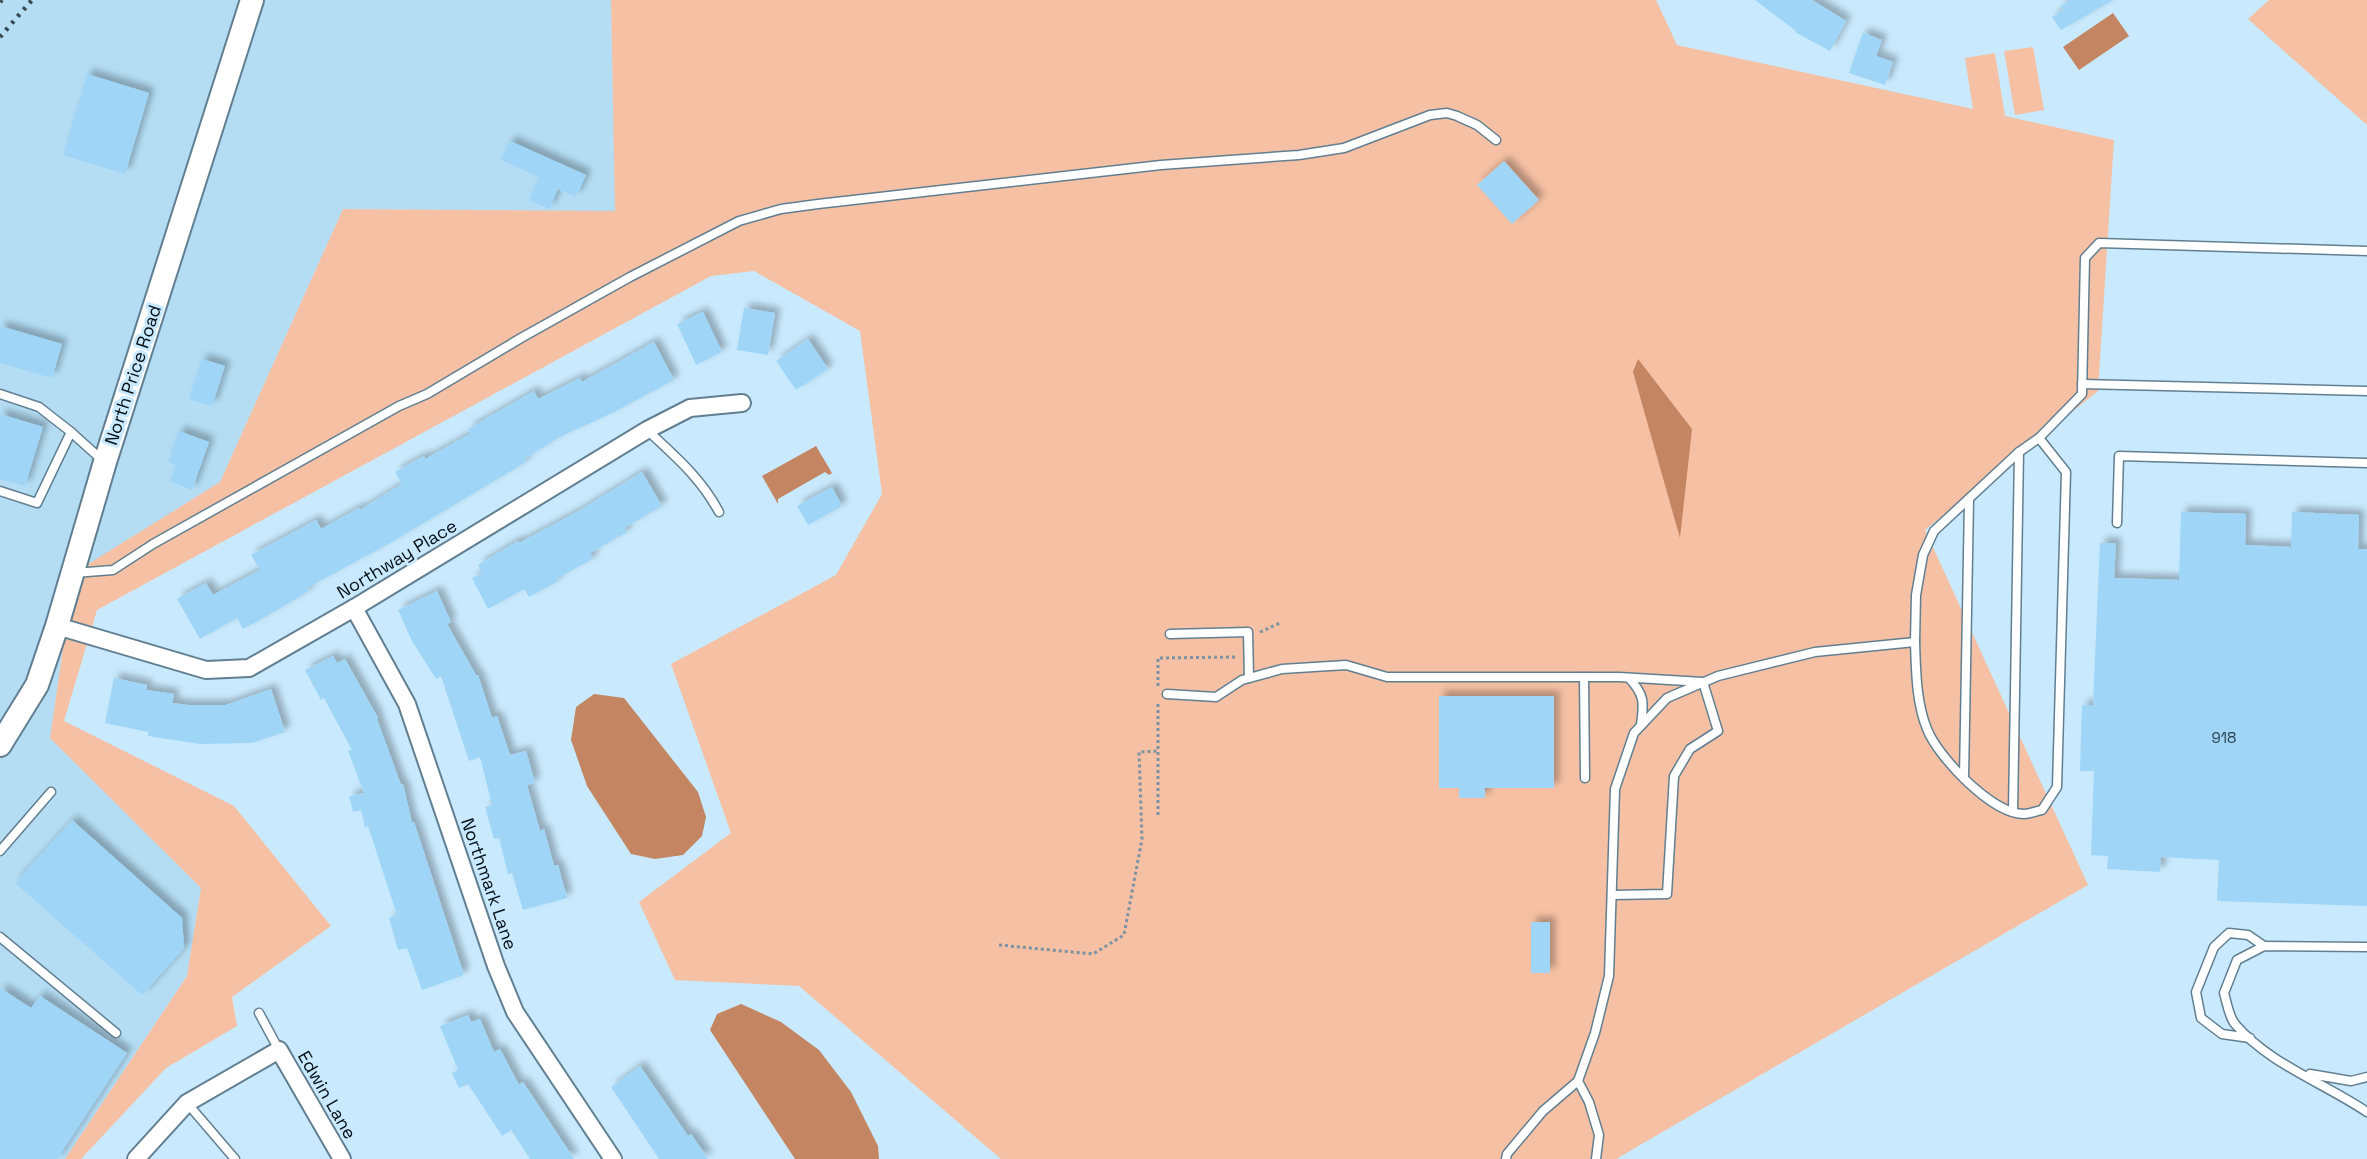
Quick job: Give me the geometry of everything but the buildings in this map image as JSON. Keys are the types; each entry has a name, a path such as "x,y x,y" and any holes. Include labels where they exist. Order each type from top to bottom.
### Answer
{"street":[{"name":"North Price Road","path":"0,745 37,685 57,626 105,462 252,0"},
{"name":"Northway Place","path":"57,626 206,670 249,668 354,608 647,430 690,408 742,403"},
{"name":"Northmark Lane","path":"354,608 407,704 496,966 515,1012 614,1159"},
{"path":"136,1159 187,1103 279,1050"},
{"name":"Edwin Lane","path":"279,1050 342,1159"}],"lane":[{"path":"74,573 113,570 153,544 399,406 427,394 520,338 739,221 780,209 818,204 1161,165 1299,155 1344,148 1430,115 1447,113 1477,125 1496,140"},
{"path":"2039,438 2066,472 2057,787 2042,810 2023,814 1998,807 1957,772 1927,729 1917,684 1916,595 1923,555 1934,531 2019,452 2039,438 2082,394 2085,258 2098,243 2367,251"},
{"path":"2082,384 2367,391"},
{"path":"0,394 39,407 105,462"},
{"path":"647,430 686,465 707,490 719,512"},
{"path":"0,490 37,503 71,432"},
{"path":"2013,811 2019,452"},
{"path":"2117,523 2120,456 2367,463"},
{"path":"1964,778 1969,499"},
{"path":"1170,634 1248,632 1249,678"},
{"path":"1506,1159 1507,1154 1543,1111 1578,1081 1595,1033 1610,976 1615,789 1634,733 1667,698 1718,676 1815,652 1915,642"},
{"path":"1167,694 1216,697 1249,678 1282,669 1346,665 1387,677 1584,677 1703,682"},
{"path":"1584,677 1585,778"},
{"path":"1629,678 1640,690 1643,705 1641,725"},
{"path":"1612,895 1667,894 1674,776 1690,749 1718,731 1703,682"},
{"path":"0,851 51,792"},
{"path":"2251,1038 2222,1034 2201,1018 2196,992 2214,947 2229,933 2248,935 2264,946"},
{"path":"0,937 116,1033"},
{"path":"2367,947 2264,946 2237,960 2224,993 2233,1022 2269,1054 2367,1112"},
{"path":"259,1014 279,1050"},
{"path":"2304,1073 2351,1081 2367,1077"},
{"path":"1578,1081 1589,1102 1599,1135 1596,1159"},
{"path":"187,1103 235,1159"}],"path":[{"path":"999,945 1093,954 1124,935 1142,839 1139,752 1158,751"}],"shaded area":[{"path":"2,0 611,0 615,211 343,209 220,482 74,574 50,738 201,888 187,976 65,1159 0,1159 0,5"},
{"path":"611,0 1656,0 1677,45 1973,109 1965,58 1995,53 2005,116 2114,140 2098,391 1925,530 2088,885 1616,1159 1001,1159 799,986 675,980 639,902 731,833 671,664 836,575 882,494 860,331 754,271 711,276 97,610 64,721 234,806 331,926 232,997 237,1026 166,1068 81,1159 65,1159 187,976 201,888 50,738 74,573 220,482 343,209 615,211"},
{"path":"2269,0 2367,0 2367,125 2248,19"},
{"path":"2113,13 2129,36 2079,70 2063,47"},
{"path":"2033,47 2044,110 2015,115 2004,51"},
{"path":"1638,359 1692,429 1680,538 1633,372"},
{"path":"816,446 832,473 829,475 825,472 778,499 778,504 762,476"},
{"path":"594,694 624,698 698,792 706,817 702,836 683,855 655,859 631,854 587,786 571,740 576,707"},
{"path":"741,1004 781,1022 819,1050 851,1092 878,1146 879,1159 795,1159 710,1030 717,1014"}],"railway":[{"path":"0,37 32,0"}]}
